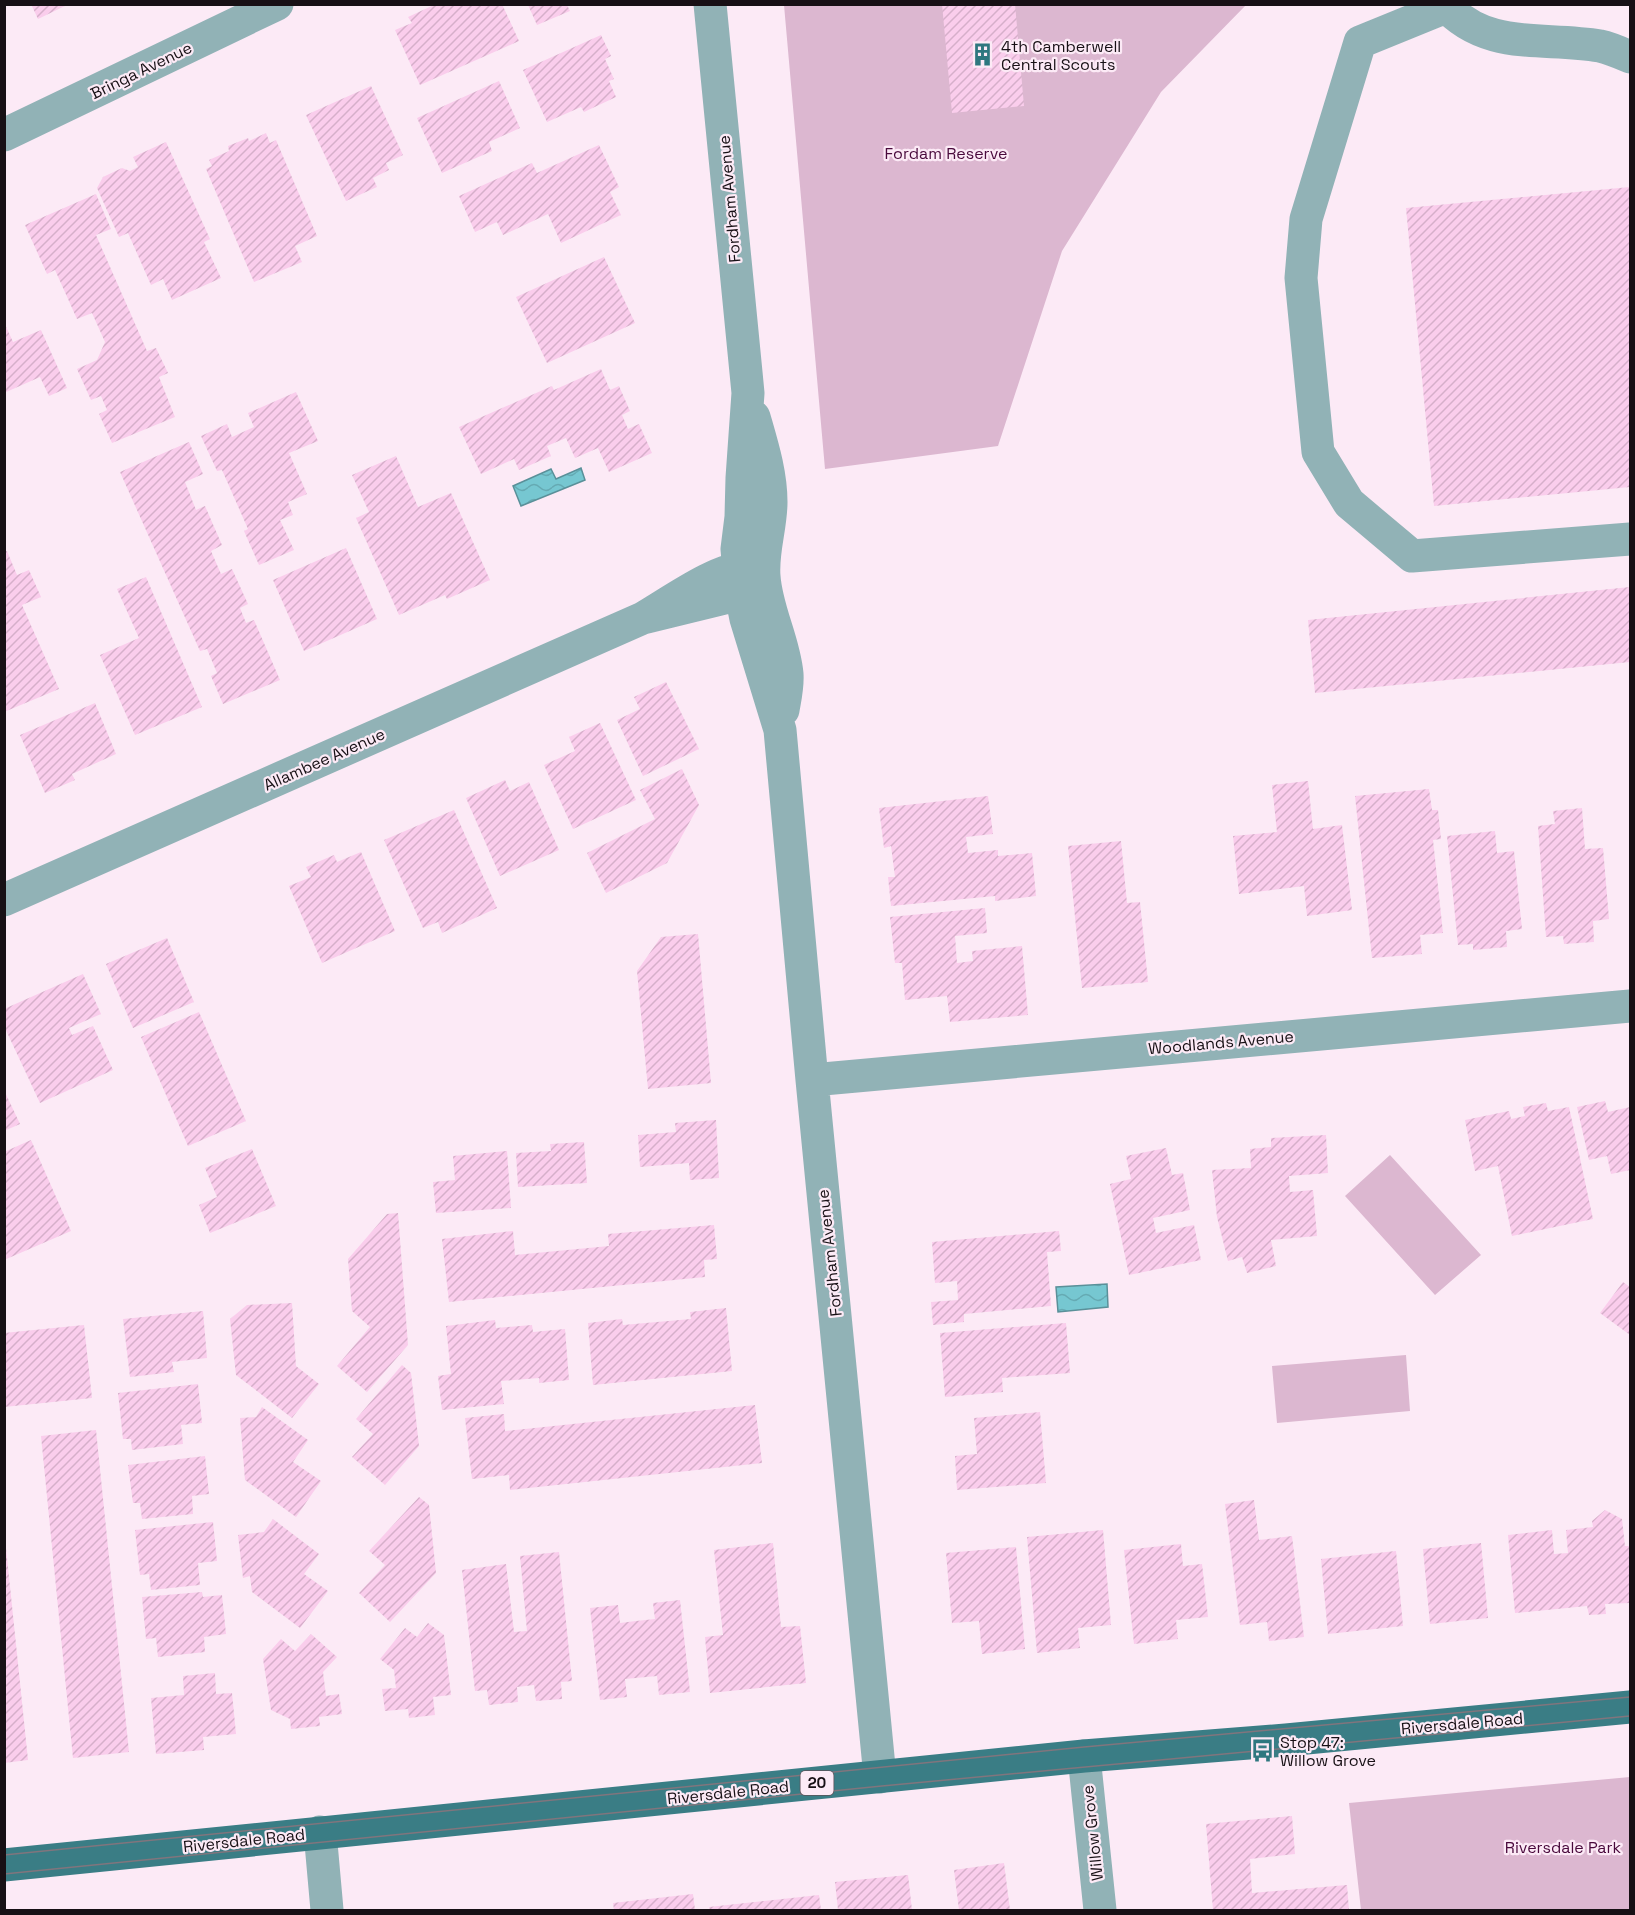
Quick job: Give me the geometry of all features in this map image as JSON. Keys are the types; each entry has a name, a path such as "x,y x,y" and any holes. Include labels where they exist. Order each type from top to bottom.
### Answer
{"main road":[{"name":"Riversdale Road","path":"4,1864 1084,1756 1630,1707"}],"street":[{"name":"Bringa Avenue","path":"4,135 277,4"},
{"name":"Fordham Avenue","path":"710,4 748,393 769,473 771,504 769,531 764,555 748,579 766,600 784,654 787,676 780,730 880,1777"},
{"path":"1630,57 1603,46 1515,39 1484,33 1462,22 1445,6 1360,42 1306,219 1300,278 1318,452 1349,503 1412,556 1630,539"},
{"name":"Allambee Avenue","path":"4,900 643,618 748,579"},
{"name":"Woodlands Avenue","path":"812,1080 1630,1006"},
{"name":"Willow Grove","path":"1084,1756 1100,1911"},
{"path":"320,1832 327,1911"}],"green space":[{"name":"Fordam Reserve","path":"784,5 1246,5 1161,92 1062,251 998,446 825,469"},
{"path":"1390,1155 1481,1255 1435,1295 1345,1196"},
{"path":"1406,1355 1410,1411 1277,1423 1272,1366"},
{"name":"Riversdale Park","path":"1630,1777 1630,1910 1361,1910 1349,1803"}],"water":[{"path":"581,468 585,480 521,506 513,486 551,469 556,479"},
{"path":"1107,1284 1108,1307 1058,1312 1056,1287"}],"building":[{"path":"31,4 69,4 38,19"},
{"path":"436,4 502,4 519,41 420,85 395,30 412,23 408,17"},
{"name":"4th Camberwell Central Scouts","path":"942,4 1015,4 1024,106 952,113"},
{"path":"528,5 567,5 570,11 537,25"},
{"path":"601,35 611,56 605,59 614,79 609,81 616,97 584,112 581,107 547,122 523,70"},
{"path":"499,81 520,128 489,142 492,151 442,173 417,118"},
{"path":"371,86 403,155 386,163 389,170 373,178 377,187 346,201 306,115"},
{"path":"266,133 270,143 276,140 317,236 295,246 302,262 254,282 206,169 212,166 209,160 229,151 228,146 248,138 249,141"},
{"path":"166,142 210,239 204,242 221,278 172,300 163,279 151,285 128,233 119,237 97,188 103,177 122,168 130,171 138,167 133,157"},
{"path":"599,145 619,187 610,192 621,215 561,243 548,214 503,235 497,222 475,232 459,196 532,163 537,173"},
{"path":"1630,187 1630,487 1434,506 1406,208"},
{"path":"96,194 111,229 96,235 147,351 156,348 168,373 159,377 175,417 112,443 99,414 107,410 101,396 91,400 77,369 97,360 105,342 92,313 77,319 55,270 47,274 25,225"},
{"path":"604,257 635,323 547,363 516,297"},
{"path":"4,322 13,342 41,330 67,388 49,396 40,377 4,393"},
{"path":"601,369 610,390 619,386 630,411 622,415 628,429 639,424 652,453 609,472 598,448 575,458 566,438 547,446 551,456 519,470 514,459 481,474 459,427 552,386 554,390"},
{"path":"296,392 318,441 289,453 307,494 288,502 293,515 280,520 294,550 259,565 244,531 248,529 222,470 217,471 201,436 227,424 232,437 254,427 248,413"},
{"path":"189,442 203,474 185,482 196,510 205,506 222,545 211,551 221,574 232,569 248,604 240,608 246,623 254,620 280,680 223,704 211,676 217,673 207,649 200,651 120,472"},
{"path":"396,456 418,507 451,493 490,580 447,599 445,595 399,615 356,518 369,512 352,475"},
{"path":"346,548 377,619 304,651 273,580"},
{"path":"7,551 17,575 29,570 41,597 22,605 59,689 4,712 4,552"},
{"path":"146,577 202,707 135,735 100,655 139,638 117,589"},
{"path":"1630,587 1630,662 1315,693 1308,620"},
{"path":"666,682 699,749 643,776 617,720 640,709 634,697"},
{"path":"95,703 116,754 72,774 75,780 45,793 20,735"},
{"path":"600,723 636,800 573,829 544,765 575,751 569,737"},
{"path":"682,769 699,805 667,863 606,893 587,853 655,819 640,790"},
{"path":"505,780 510,791 529,782 559,850 500,876 466,798"},
{"path":"1308,781 1313,829 1342,825 1352,910 1307,916 1304,886 1239,894 1233,836 1277,832 1272,785"},
{"path":"1429,789 1432,810 1438,810 1441,839 1433,840 1443,933 1420,935 1422,954 1372,958 1355,796"},
{"path":"988,796 993,834 966,837 968,853 998,850 998,856 1032,853 1036,896 995,901 995,896 891,906 888,877 895,877 891,846 884,848 879,808"},
{"path":"1582,808 1585,849 1603,848 1609,919 1593,921 1594,942 1564,944 1563,936 1546,937 1538,826 1555,824 1553,811"},
{"path":"454,810 497,908 442,933 438,922 423,928 384,840"},
{"path":"1495,831 1497,853 1514,851 1522,929 1506,931 1507,947 1473,950 1473,944 1458,945 1447,836"},
{"path":"1121,841 1127,903 1140,902 1148,982 1082,988 1068,846"},
{"path":"361,852 395,931 322,963 289,886 311,877 306,867 334,855 337,862"},
{"path":"985,908 987,933 955,936 957,963 973,961 972,951 1022,946 1028,1015 950,1022 947,996 905,1000 902,963 895,963 890,917"},
{"path":"698,934 711,1083 648,1089 637,971 661,937"},
{"path":"167,938 194,1002 133,1028 106,964"},
{"path":"83,974 101,1014 69,1028 72,1035 93,1026 113,1070 40,1103 4,1026 4,1009"},
{"path":"199,1012 246,1121 188,1146 141,1037"},
{"path":"4,1090 20,1124 4,1131"},
{"path":"1605,1101 1608,1112 1630,1107 1630,1170 1611,1174 1607,1156 1589,1160 1577,1107"},
{"path":"1546,1103 1548,1111 1569,1107 1593,1219 1512,1236 1498,1166 1475,1171 1465,1120 1509,1111 1511,1119 1525,1116 1523,1107"},
{"path":"716,1120 719,1178 690,1180 689,1163 640,1167 638,1135 676,1132 675,1123"},
{"path":"1326,1135 1328,1173 1289,1176 1290,1192 1313,1190 1317,1236 1271,1240 1276,1266 1247,1273 1242,1257 1228,1261 1217,1217 1212,1170 1251,1168 1250,1149 1271,1147 1271,1138"},
{"path":"31,1140 71,1231 4,1260 4,1152"},
{"path":"584,1142 587,1183 518,1187 516,1153 551,1151 550,1144"},
{"path":"1166,1148 1172,1175 1183,1173 1190,1210 1153,1218 1156,1233 1194,1225 1201,1260 1129,1275 1110,1184 1131,1179 1126,1156"},
{"path":"252,1149 276,1206 210,1233 199,1205 217,1197 205,1168"},
{"path":"507,1151 511,1208 436,1213 433,1182 455,1180 453,1156"},
{"path":"398,1213 408,1345 367,1392 337,1366 370,1327 352,1311 348,1259 387,1214"},
{"path":"714,1225 717,1259 704,1260 705,1277 449,1302 442,1239 513,1231 515,1255 609,1246 608,1234"},
{"path":"1059,1231 1061,1251 1047,1252 1051,1306 964,1314 964,1322 933,1325 931,1302 958,1300 957,1281 935,1283 932,1242"},
{"path":"1623,1282 1630,1287 1630,1335 1600,1313"},
{"path":"292,1303 296,1366 319,1384 292,1418 236,1375 230,1319 247,1305"},
{"path":"726,1308 732,1371 593,1385 588,1323 622,1319 623,1325 691,1319 690,1312"},
{"path":"203,1311 207,1358 172,1362 174,1372 130,1377 123,1319"},
{"path":"495,1320 496,1328 532,1325 533,1332 565,1329 569,1380 539,1383 539,1378 501,1381 504,1404 442,1410 438,1376 451,1374 446,1326"},
{"path":"1066,1323 1070,1373 1002,1378 1003,1392 945,1397 940,1333"},
{"path":"84,1325 92,1398 4,1407 4,1333"},
{"path":"402,1365 411,1373 419,1446 385,1485 352,1457 373,1434 356,1419"},
{"path":"198,1384 202,1423 181,1425 183,1444 132,1450 131,1439 123,1439 118,1393"},
{"path":"755,1405 762,1463 510,1490 509,1475 472,1479 465,1418 504,1414 505,1431"},
{"path":"262,1407 308,1440 293,1462 321,1481 296,1517 245,1480 240,1418 256,1417"},
{"path":"1040,1412 1046,1483 957,1490 955,1456 977,1454 974,1418"},
{"path":"96,1430 129,1752 73,1758 41,1436"},
{"path":"205,1456 209,1494 192,1496 193,1514 142,1519 140,1503 133,1503 128,1465"},
{"path":"419,1497 429,1505 436,1573 390,1622 359,1593 385,1565 369,1551"},
{"path":"1254,1500 1259,1540 1292,1536 1304,1637 1269,1641 1267,1622 1240,1625 1225,1504"},
{"path":"1605,1510 1622,1519 1625,1546 1630,1546 1630,1603 1605,1604 1606,1614 1589,1615 1587,1606 1515,1613 1508,1535 1552,1530 1554,1554 1568,1553 1566,1530 1593,1527 1592,1521"},
{"path":"273,1519 319,1554 304,1574 328,1591 300,1628 252,1592 250,1576 243,1578 238,1535 264,1532"},
{"path":"213,1522 217,1561 198,1563 200,1585 151,1590 149,1574 140,1575 135,1530"},
{"path":"1103,1530 1111,1625 1078,1628 1080,1648 1037,1653 1027,1537"},
{"path":"773,1543 781,1627 800,1626 806,1683 710,1693 705,1637 723,1635 714,1550"},
{"path":"1481,1543 1488,1618 1430,1624 1423,1549"},
{"path":"1181,1544 1183,1566 1202,1564 1208,1617 1176,1620 1178,1639 1134,1644 1124,1550"},
{"path":"1016,1547 1025,1649 982,1654 979,1621 952,1623 946,1553"},
{"path":"4,1548 6,1548 28,1760 4,1763"},
{"path":"1396,1551 1403,1626 1328,1634 1321,1559"},
{"path":"559,1552 572,1681 561,1682 562,1699 536,1701 534,1685 517,1687 518,1702 489,1705 487,1690 475,1691 462,1570 506,1564 514,1632 527,1631 520,1556"},
{"path":"202,1592 203,1597 222,1595 226,1634 204,1637 205,1652 158,1657 156,1638 146,1639 142,1597"},
{"path":"680,1600 690,1692 659,1695 657,1676 625,1679 627,1697 600,1700 590,1608 618,1605 620,1623 655,1619 653,1603"},
{"path":"428,1623 444,1635 451,1695 433,1697 435,1715 409,1718 408,1709 385,1711 382,1689 396,1688 394,1670 380,1659 405,1628 417,1637"},
{"path":"311,1634 337,1657 323,1672 326,1696 339,1694 342,1714 319,1717 320,1726 291,1729 290,1719 271,1710 263,1659 281,1639 295,1651"},
{"path":"215,1673 216,1694 232,1693 236,1734 203,1737 204,1750 156,1754 151,1698 184,1695 183,1676"},
{"path":"1292,1816 1295,1854 1250,1859 1252,1893 1347,1885 1349,1910 1213,1910 1206,1824"},
{"path":"1004,1863 1010,1910 959,1910 954,1870"},
{"path":"908,1875 912,1910 838,1910 835,1882"},
{"path":"693,1894 695,1910 614,1910 613,1903"},
{"path":"819,1895 821,1910 710,1910 709,1907"}],"tram line":[{"path":"4,1855 1084,1747 1630,1697"},
{"path":"4,1874 882,1786 1630,1716"}],"place":[{"name":"4th Camberwell Central Scouts","path":"983,55"},
{"name":"Stop 47: Willow Grove","path":"1262,1751"}]}
